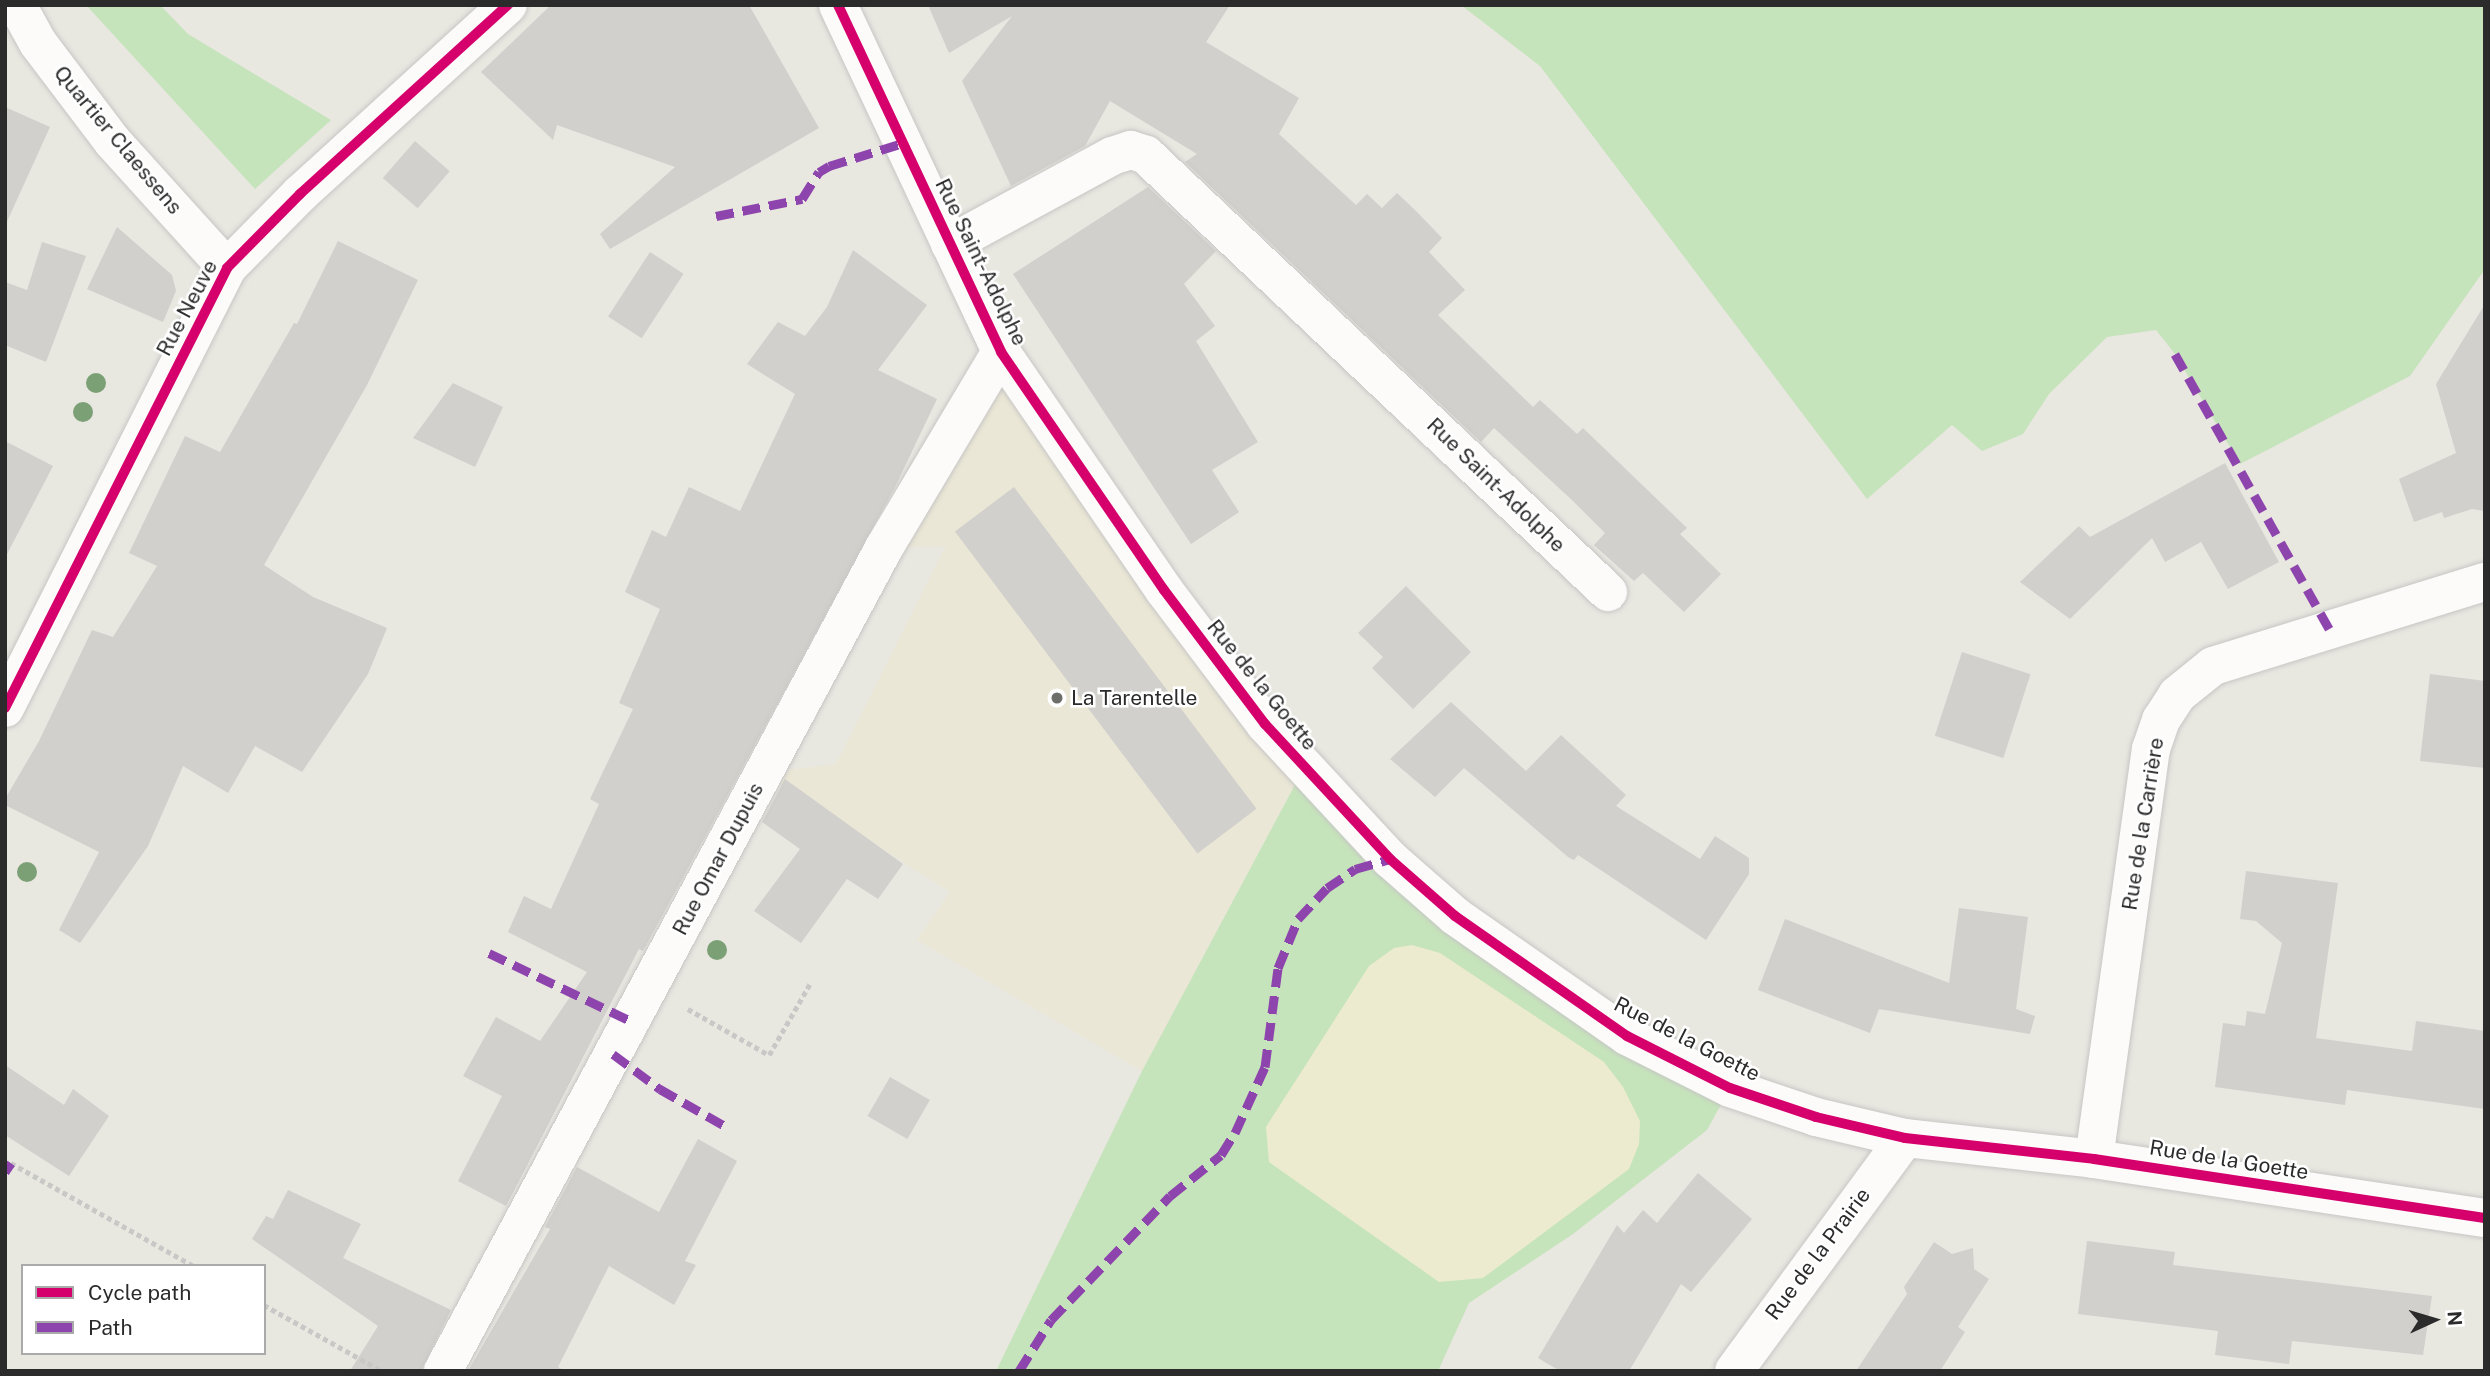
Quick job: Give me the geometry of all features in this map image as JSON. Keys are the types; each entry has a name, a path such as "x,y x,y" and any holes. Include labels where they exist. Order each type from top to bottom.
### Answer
{"street":[{"name":"Quartier Claessens","path":"17,5 38,43 113,142 227,268"},
{"name":"Rue Neuve","path":"5,708 227,268 300,194 508,5"},
{"name":"Rue Saint-Adolphe","path":"838,5 1001,352 1164,590"},
{"name":"Rue Saint-Adolphe","path":"950,244 1112,156 1131,150 1146,155 1608,592"},
{"name":"Rue Omar Dupuis","path":"443,1371 884,548 1001,352"},
{"name":"Rue de la Carrière","path":"2094,1159 2151,749 2172,704 2213,666 2485,582"},
{"name":"Rue de la Goette","path":"1164,590 1231,682 1304,768 1390,859 1455,916 1627,1036 1730,1088 1816,1118 1905,1138 2094,1159 2485,1218"},
{"name":"Rue de la Prairie","path":"1734,1371 1905,1138"}],"path":[{"path":"649,987 769,1055 811,982"},
{"path":"11,1163 190,1264"},
{"path":"266,1306 382,1371"}],"shaded area":[{"name":"La Tarentelle","path":"1001,352 1304,768 1142,1071 917,940 950,892 764,773 836,764 946,546 884,548"}],"green space":[{"path":"86,5 160,5 188,34 331,120 255,189"},
{"path":"1461,5 2485,5 2485,269 2410,376 2240,464 2175,354 2156,330 2107,337 2049,394 2023,434 1982,451 1952,425 1867,499 1540,66"},
{"path":"1304,768 1390,859 1730,1088 1707,1130 1573,1234 1469,1303 1438,1371 996,1371 1142,1071"}],"sand":[{"path":"1412,945 1440,953 1604,1062 1623,1087 1640,1121 1639,1144 1629,1169 1483,1278 1439,1282 1269,1162 1266,1127 1369,966 1394,948"}],"building":[{"path":"551,5 749,5 819,128 610,249 600,234 675,167 557,125 553,140 481,72"},
{"path":"928,5 1230,5 1206,42 1299,98 1279,134 1356,205 1367,194 1382,208 1397,193 1417,212 1442,238 1429,252 1465,290 1438,315 1533,407 1540,400 1577,434 1583,428 1687,528 1680,534 1721,574 1684,612 1643,573 1634,581 1594,545 1605,533 1573,501 1494,428 1481,442 1185,162 1197,154 1110,101 1085,146 1011,186 962,81 1012,16 949,53"},
{"path":"5,107 50,127 5,226"},
{"path":"415,141 450,171 418,208 383,178"},
{"path":"1148,187 1216,251 1184,284 1215,326 1196,341 1258,442 1212,470 1239,512 1191,544 1013,274"},
{"path":"117,227 172,275 176,291 163,322 87,289"},
{"path":"338,241 418,280 367,385 264,565 313,597 387,628 368,674 302,772 255,746 228,793 183,766 148,846 80,943 59,930 99,852 5,805 5,799 39,741 92,630 113,637 157,566 129,553 185,436 220,452 294,323 297,324"},
{"path":"42,242 86,256 46,362 5,345 5,282 27,290"},
{"path":"853,250 927,305 878,370 937,399 895,487 643,951 639,949 506,1206 458,1181 502,1096 463,1076 496,1017 540,1041 587,972 508,932 524,896 551,909 599,804 590,799 633,709 619,703 660,609 625,592 652,530 666,537 689,487 740,511 795,394 747,364 778,322 805,336 827,307"},
{"path":"650,252 684,274 642,338 608,317"},
{"path":"2485,304 2485,511 2472,509 2444,518 2442,512 2414,522 2399,479 2456,453 2436,384"},
{"path":"453,383 503,407 475,467 413,438"},
{"path":"5,441 53,466 5,558"},
{"path":"2225,463 2279,562 2228,589 2201,542 2165,562 2152,538 2070,619 2020,582 2079,526 2090,537"},
{"path":"1014,487 1257,809 1197,853 955,532"},
{"path":"1406,586 1471,652 1413,709 1372,668 1383,657 1358,633"},
{"path":"1962,652 2030,674 2003,758 1935,736"},
{"path":"2430,674 2485,681 2485,768 2420,761"},
{"path":"1451,702 1526,771 1561,735 1626,795 1616,806 1700,859 1715,836 1749,858 1749,874 1706,940 1578,855 1574,860 1568,857 1464,768 1435,797 1390,759"},
{"path":"785,779 903,864 878,899 847,879 801,943 754,911 800,849 762,822"},
{"path":"2246,871 2338,883 2316,1038 2412,1051 2416,1021 2485,1031 2485,1109 2347,1090 2345,1105 2215,1087 2223,1023 2245,1026 2247,1011 2265,1014 2282,943 2256,921 2240,919"},
{"path":"1959,908 2028,917 2016,1009 2035,1016 2030,1034 1879,1009 1870,1033 1758,990 1785,919 1949,983"},
{"path":"5,1065 64,1105 73,1089 109,1116 69,1176 5,1135"},
{"path":"890,1077 930,1100 907,1139 868,1116"},
{"path":"698,1139 737,1161 685,1261 696,1265 674,1305 609,1266 558,1367 565,1371 468,1371 550,1229 545,1227 577,1167 659,1212"},
{"path":"1698,1173 1752,1219 1691,1292 1681,1284 1629,1371 1560,1371 1538,1358 1617,1225 1624,1233 1643,1210 1657,1223"},
{"path":"288,1190 361,1224 343,1258 451,1310 421,1371 350,1371 378,1326 252,1239 266,1216 273,1219"},
{"path":"2087,1241 2175,1252 2173,1265 2432,1296 2423,1355 2292,1341 2289,1364 2215,1355 2218,1331 2078,1314"},
{"path":"1934,1242 1952,1254 1973,1248 1974,1269 1989,1279 1958,1327 1965,1332 1940,1371 1856,1371 1907,1294 1904,1287"}],"marked path":[{"path":"716,216 802,199 819,172 829,166 903,143"},
{"path":"2175,354 2330,630"},
{"path":"1019,1371 1051,1320 1170,1196 1221,1155 1235,1133 1265,1067 1278,968 1298,919 1327,888 1355,869 1390,859"},
{"path":"489,953 631,1021"},
{"path":"613,1054 660,1089 723,1125"},
{"path":"5,1172 11,1163"}],"cycle path":[{"path":"5,708 227,268 300,194 508,5"},
{"path":"838,5 1001,352 1164,590 1265,724 1390,859 1455,916 1627,1036 1730,1088 1816,1117 1905,1138 2094,1159 2485,1218"}],"place":[{"name":"La Tarentelle","path":"1057,698"}]}
